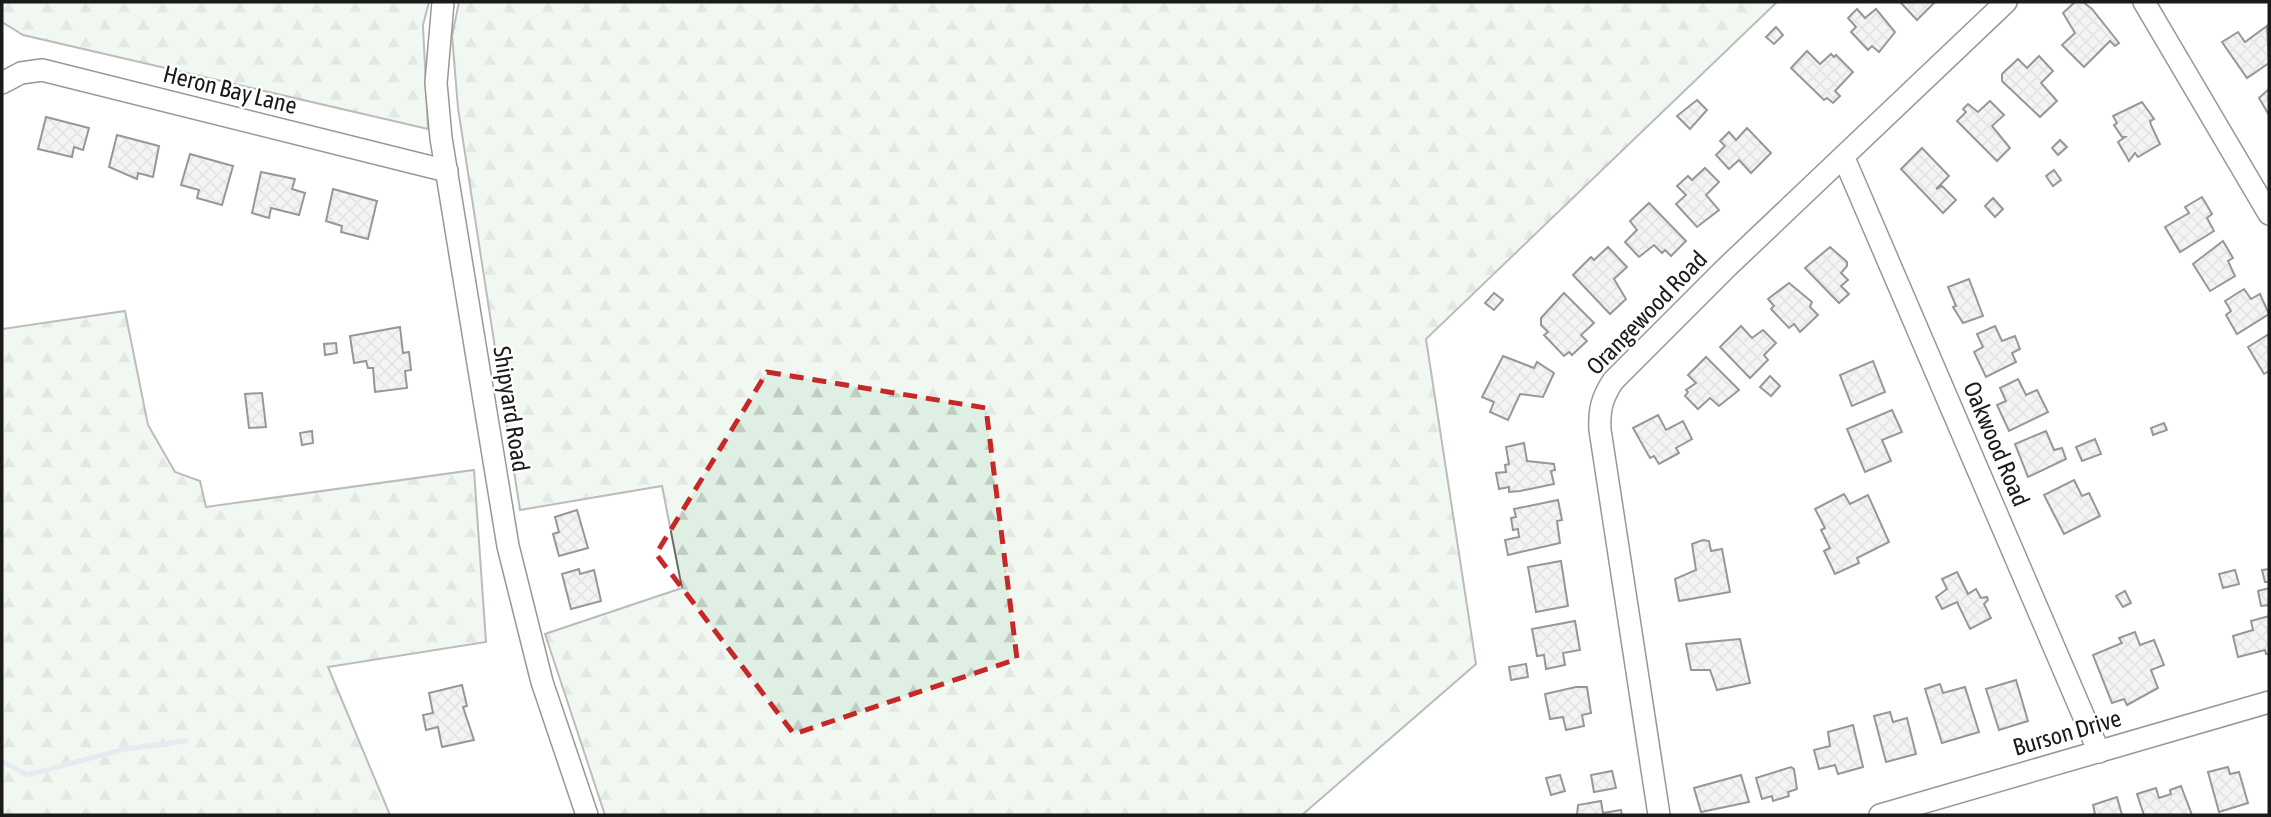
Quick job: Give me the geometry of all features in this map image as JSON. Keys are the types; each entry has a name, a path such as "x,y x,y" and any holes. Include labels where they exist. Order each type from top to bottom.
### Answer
{"street":[{"name":"Shipyard Road","path":"443,2 437,39 436,83 447,171 508,545 541,682 587,815"},
{"name":"Orangewood Road","path":"1659,815 1600,430 1602,398 1613,381 1727,267 2006,2"},
{"path":"2144,2 2266,200"},
{"name":"Heron Bay Lane","path":"2,83 21,73 42,70 447,171"},
{"name":"Oakwood Road","path":"1844,158 2099,752"},
{"name":"Burson Drive","path":"1880,815 2269,702"}],"highlighted area":[{"path":"767,372 986,408 1017,659 794,734 656,554"}],"green space":[{"path":"2,2 429,2 423,25 428,129 23,35 2,22"},
{"path":"459,2 1777,2 1426,339 1476,664 1302,815 605,815 545,634 682,588 662,486 520,510 458,108 452,36"},
{"path":"125,311 148,425 175,472 200,481 206,507 474,470 486,642 328,667 390,815 2,815 2,329"}],"building":[{"path":"1900,2 1935,2 1917,20"},
{"path":"2075,2 2083,2 2092,9 2119,43 2115,46 2110,41 2084,67 2062,45 2075,33 2063,13"},
{"path":"1857,9 1865,18 1876,9 1895,32 1879,52 1872,46 1868,50 1851,32 1856,27 1848,18"},
{"path":"2267,26 2269,63 2247,78 2222,42 2238,32 2245,42"},
{"path":"1776,27 1783,35 1774,44 1766,37"},
{"path":"1807,51 1820,64 1831,54 1834,57 1836,55 1853,72 1835,91 1840,96 1833,103 1827,98 1824,100 1791,68"},
{"path":"2039,56 2053,71 2041,83 2057,101 2040,117 2002,81 2002,74 2018,59 2027,68"},
{"path":"2269,89 2269,115 2259,98"},
{"path":"1697,100 1707,110 1690,129 1677,116"},
{"path":"1990,101 2004,115 1992,126 2010,148 1997,161 1957,121 1966,112 1963,109 1968,104 1978,112"},
{"path":"2142,102 2154,119 2150,121 2160,144 2138,157 2135,153 2129,161 2118,142 2125,137 2122,137 2114,125 2117,123 2113,116"},
{"path":"46,117 89,128 83,150 74,147 72,157 38,149"},
{"path":"1747,128 1771,153 1751,173 1739,160 1729,169 1716,155 1725,146 1720,141 1729,132 1736,140"},
{"path":"117,135 159,146 153,177 138,173 137,179 109,167"},
{"path":"2060,140 2067,147 2058,155 2052,148"},
{"path":"1922,148 1949,176 1936,189 1942,186 1956,200 1943,213 1901,169"},
{"path":"190,154 233,166 222,205 197,198 199,190 181,185"},
{"path":"1705,168 1719,182 1706,195 1719,210 1697,227 1676,204 1686,195 1677,186 1688,176 1692,180"},
{"path":"2054,170 2061,180 2053,186 2046,176"},
{"path":"261,172 295,179 292,189 305,193 299,215 271,208 269,218 252,213"},
{"path":"333,189 377,201 368,239 341,232 342,226 326,221"},
{"path":"2202,197 2212,214 2207,218 2214,231 2180,252 2165,227 2189,213 2185,207"},
{"path":"1993,198 2003,209 1995,217 1985,206"},
{"path":"1649,203 1686,241 1671,256 1665,250 1662,253 1654,245 1639,257 1625,242 1637,230 1630,221"},
{"path":"2223,241 2233,258 2228,261 2235,276 2210,291 2193,264"},
{"path":"1608,247 1627,267 1614,279 1626,299 1610,314 1573,275 1591,257 1594,260"},
{"path":"1830,247 1847,262 1841,273 1848,280 1841,286 1849,294 1839,303 1805,268"},
{"path":"1969,279 1983,316 1963,323 1953,307 1956,306 1948,287"},
{"path":"1789,283 1812,302 1810,307 1818,315 1800,332 1794,324 1789,328 1771,309 1774,306 1768,299"},
{"path":"2244,289 2251,299 2260,294 2269,314 2237,334 2226,315 2231,311 2225,301"},
{"path":"1494,293 1503,300 1494,310 1485,303"},
{"path":"1564,293 1594,323 1581,335 1587,341 1572,355 1569,352 1564,356 1544,335 1548,332 1541,325 1541,318"},
{"path":"1741,326 1752,338 1763,330 1776,343 1764,355 1768,360 1750,378 1720,347"},
{"path":"1995,326 2002,341 2015,336 2020,349 2012,353 2016,362 1986,377 1974,352 1983,347 1977,334"},
{"path":"400,327 403,353 409,352 411,370 405,371 407,388 375,392 373,368 368,368 366,361 354,363 350,336"},
{"path":"2269,334 2269,371 2264,374 2248,347"},
{"path":"336,343 337,353 325,355 324,344"},
{"path":"1503,356 1534,368 1537,362 1554,373 1543,397 1520,394 1508,420 1490,412 1494,402 1482,397"},
{"path":"1706,357 1739,390 1719,406 1710,398 1698,409 1685,396 1688,392 1686,390 1696,383 1688,375"},
{"path":"1873,361 1885,392 1852,406 1840,375"},
{"path":"1770,376 1780,386 1771,396 1760,387"},
{"path":"2018,379 2026,395 2037,390 2048,412 2009,431 1997,405 2006,401 2000,388"},
{"path":"262,393 266,427 249,428 245,394"},
{"path":"1892,410 1902,432 1882,440 1891,461 1865,472 1847,429"},
{"path":"1658,415 1666,430 1683,421 1692,439 1676,448 1679,453 1659,464 1654,456 1650,458 1633,428"},
{"path":"2164,423 2167,430 2153,435 2151,428"},
{"path":"312,431 313,443 302,445 300,433"},
{"path":"2046,431 2054,450 2062,448 2066,459 2028,477 2015,444"},
{"path":"2095,439 2101,454 2082,461 2076,447"},
{"path":"1524,443 1527,461 1554,464 1555,470 1551,471 1554,484 1509,492 1509,487 1499,489 1496,473 1506,472 1505,465 1509,464 1506,447"},
{"path":"2074,480 2082,496 2089,493 2100,516 2064,534 2044,495"},
{"path":"1844,494 1850,504 1868,495 1889,542 1857,558 1859,563 1835,574 1824,551 1830,548 1821,530 1825,528 1815,509"},
{"path":"1558,500 1562,520 1557,521 1560,543 1508,555 1505,540 1519,537 1518,529 1513,530 1511,518 1516,517 1514,509"},
{"path":"577,510 588,548 559,556 553,534 559,532 555,517"},
{"path":"1709,541 1711,551 1722,549 1730,592 1679,601 1675,579 1696,570 1692,544"},
{"path":"1561,561 1568,606 1536,612 1528,567"},
{"path":"579,569 580,574 594,570 601,601 571,609 562,574"},
{"path":"2269,569 2269,582 2265,582 2262,570"},
{"path":"2235,570 2239,584 2223,588 2219,574"},
{"path":"1957,572 1968,594 1976,589 1981,598 1987,597 1988,600 1984,604 1991,618 1970,629 1957,602 1942,609 1936,597 1947,589 1942,579"},
{"path":"2269,588 2269,605 2261,606 2258,591"},
{"path":"2125,591 2131,603 2123,607 2116,596"},
{"path":"2269,616 2269,654 2266,654 2265,650 2238,657 2233,636 2253,630 2251,621"},
{"path":"1575,621 1580,650 1563,653 1565,665 1546,669 1544,655 1537,656 1532,629"},
{"path":"2135,632 2140,645 2154,640 2164,665 2151,670 2158,688 2127,705 2124,699 2112,703 2093,655 2122,643 2119,638"},
{"path":"1740,639 1750,683 1717,690 1710,670 1691,670 1686,644"},
{"path":"1526,664 1528,677 1511,680 1509,667"},
{"path":"2016,680 2028,721 1999,730 1986,689"},
{"path":"1940,684 1943,693 1965,687 1979,732 1942,743 1925,689"},
{"path":"462,685 467,706 463,707 474,740 442,747 438,727 426,730 423,715 433,713 429,693"},
{"path":"1587,687 1591,713 1582,715 1584,726 1566,730 1563,717 1550,719 1545,694"},
{"path":"1890,712 1893,722 1907,718 1916,754 1886,762 1874,716"},
{"path":"1853,725 1863,767 1838,774 1835,765 1819,769 1814,750 1830,746 1828,732"},
{"path":"1791,767 1794,769 1797,789 1788,792 1789,796 1773,801 1772,796 1762,799 1756,778"},
{"path":"2228,767 2230,774 2239,772 2248,803 2219,812 2208,772"},
{"path":"1612,771 1616,788 1594,792 1591,775"},
{"path":"1560,775 1565,791 1551,795 1546,778"},
{"path":"1741,775 1749,802 1701,812 1694,788"},
{"path":"2181,786 2192,815 2144,815 2137,794 2156,788 2159,798 2171,794 2170,790"},
{"path":"2117,797 2122,815 2090,815 2095,814 2093,805"},
{"path":"1601,801 1603,813 1621,810 1622,815 1577,815 1578,805"}],"waterway":[{"path":"2,761 27,775 125,749 186,741"}]}
